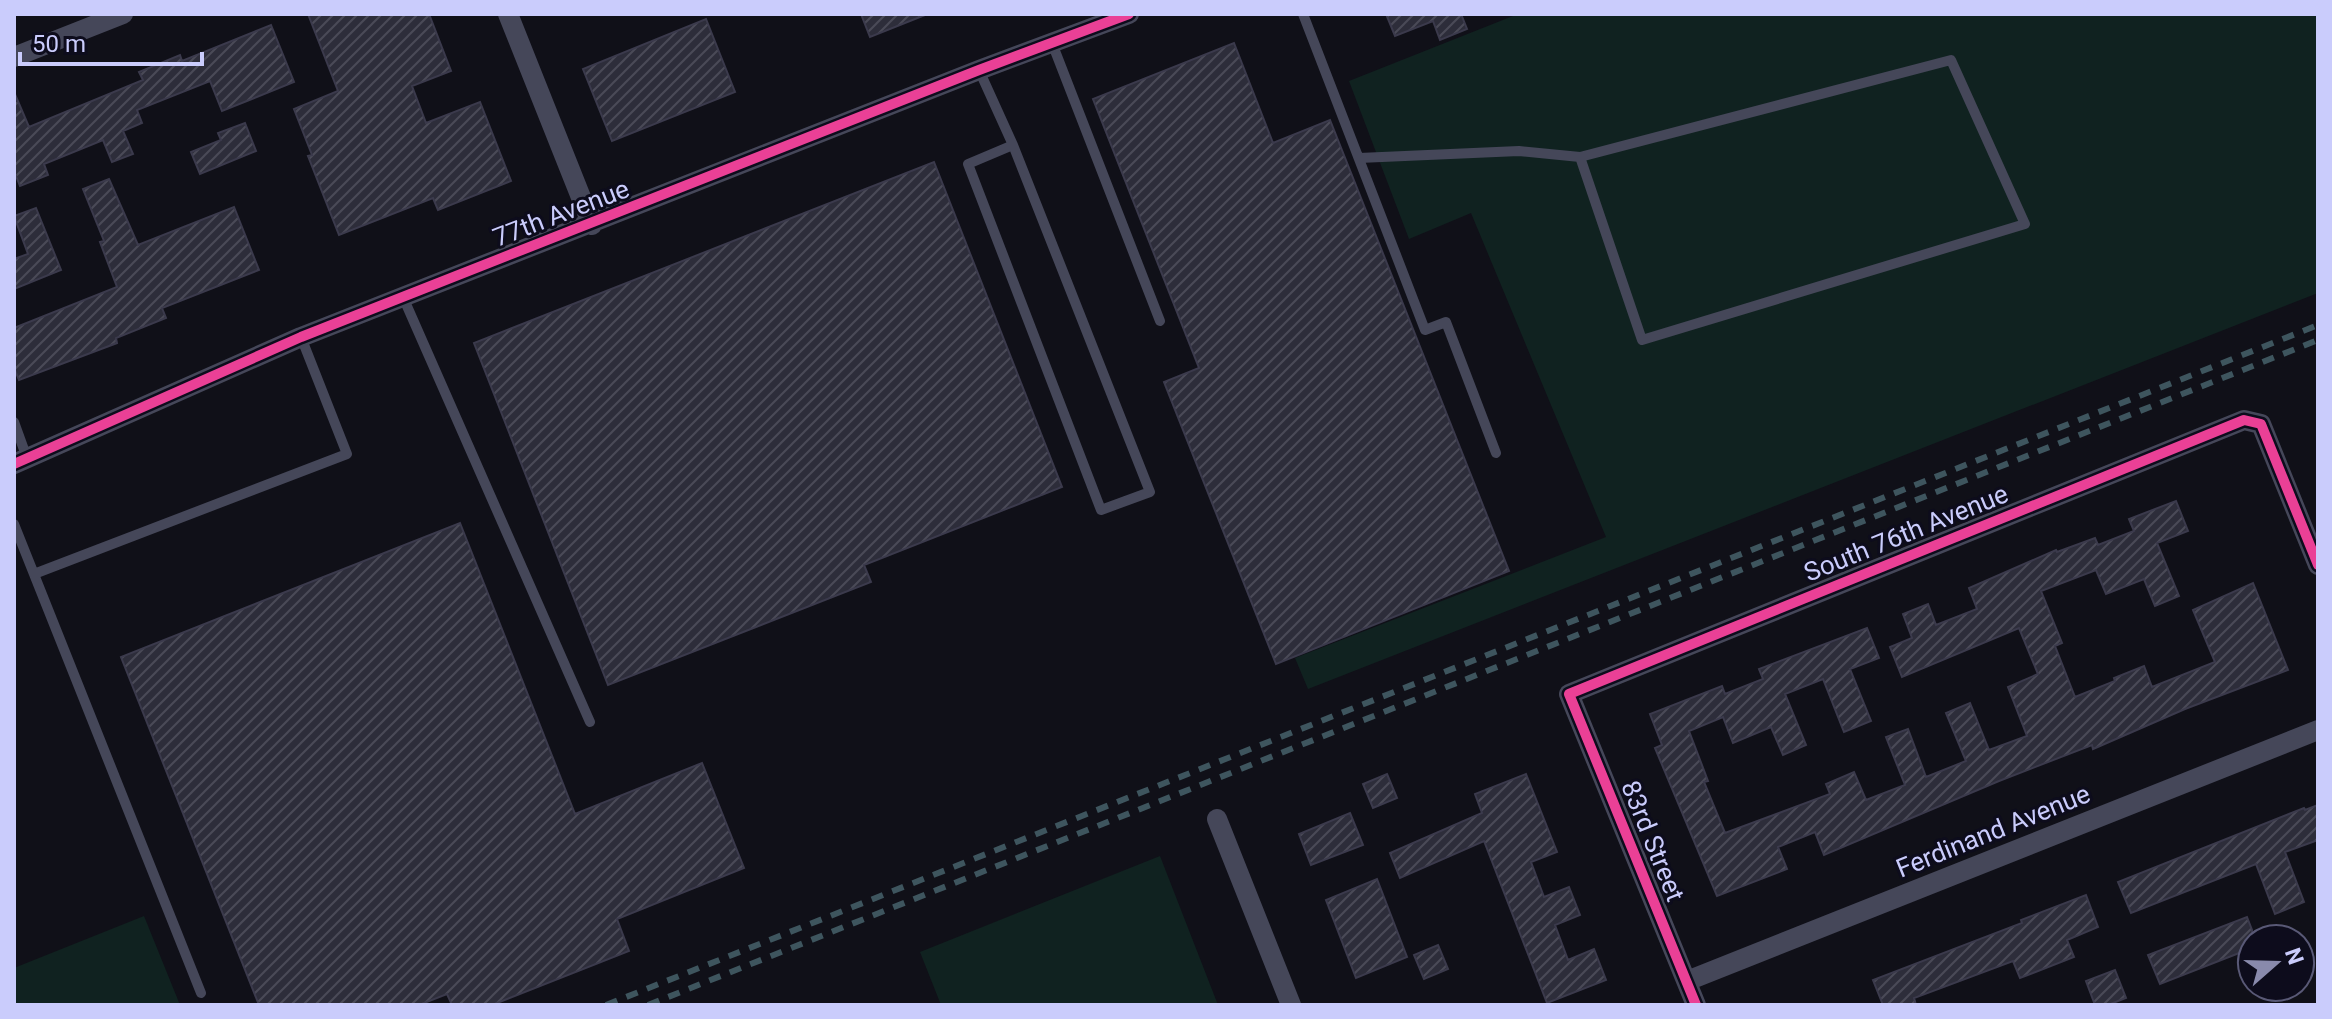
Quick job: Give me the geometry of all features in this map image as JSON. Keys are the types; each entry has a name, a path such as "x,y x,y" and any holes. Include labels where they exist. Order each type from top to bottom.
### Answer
{"street":[{"path":"14,57 123,14"},
{"path":"508,14 592,225"},
{"name":"77th Avenue","path":"20,461 301,337 1129,14"},
{"name":"South 76th Avenue","path":"1569,694 2244,420 2261,424 2318,565"},
{"name":"83rd Street","path":"1569,694 1696,1005"},
{"name":"Ferdinand Avenue","path":"1687,981 2318,730"},
{"path":"1217,819 1291,1005"}],"lane":[{"path":"1303,14 1425,330 1446,322 1496,453"},
{"path":"1052,43 1160,321"},
{"path":"1359,158 1519,151 1580,157 1951,60 2025,224 1642,340 1580,157"},
{"path":"979,70 1013,145 1150,492 1101,510 968,164 1013,145"},
{"path":"403,297 590,722"},
{"path":"34,574 347,454 301,337"},
{"path":"14,422 20,461"},
{"path":"14,524 201,993"}],"green space":[{"path":"1518,14 2318,14 2318,293 1308,689 1295,658 1606,537 1471,213 1409,239 1349,81"},
{"path":"1160,856 1218,1005 941,1005 920,952"},
{"path":"144,916 180,1005 14,1005 14,968"}],"building":[{"path":"308,14 429,14 451,71 412,86 426,123 480,102 511,181 438,210 433,198 339,235 308,156 312,155 294,109 338,91"},
{"path":"861,14 925,14 925,15 870,37"},
{"path":"1386,14 1461,14 1467,29 1440,40 1433,21 1395,36"},
{"path":"706,19 735,92 612,141 583,69"},
{"path":"271,25 294,82 222,111 210,81 137,110 142,123 123,131 133,154 112,162 103,140 44,164 48,175 20,186 14,171 14,92 29,127 143,80 139,72 180,55 182,61"},
{"path":"1234,43 1273,143 1330,120 1509,571 1276,664 1164,382 1199,368 1093,99"},
{"path":"245,123 256,151 200,174 191,152 221,140 218,133"},
{"path":"934,162 1062,487 864,565 871,582 608,685 474,343"},
{"path":"109,179 138,245 234,207 259,270 162,308 166,318 116,338 117,343 19,380 14,368 14,328 117,287 100,242 104,241 83,189"},
{"path":"36,208 61,270 14,289 14,259 28,254 14,216"},
{"path":"2176,501 2188,531 2157,543 2179,596 2155,606 2144,579 2106,594 2096,570 2041,591 2062,643 2055,646 2075,697 2144,666 2152,687 2215,662 2193,610 2253,583 2288,670 2185,709 2093,749 2092,745 1999,781 1824,855 1815,832 1778,847 1787,869 1717,896 1655,748 1662,745 1650,714 1722,686 1725,694 1763,679 1759,669 1867,628 1879,658 1850,669 1871,721 1844,732 1823,679 1785,694 1806,745 1783,755 1771,727 1733,743 1723,717 1689,731 1708,781 1704,782 1725,833 1830,794 1826,784 1854,772 1866,800 1905,785 1886,737 1908,729 1926,777 1966,761 1946,713 1970,703 1989,750 2027,736 2008,687 2038,674 2019,628 1902,677 1890,647 1912,638 1903,614 1928,604 1936,625 1977,609 1969,588 2056,550 2095,538 2098,545 2134,531 2129,519"},
{"path":"460,523 575,814 702,763 744,868 617,919 629,951 492,1005 452,1005 447,994 419,1005 259,1005 121,657"},
{"path":"1387,774 1397,798 1373,808 1363,784"},
{"path":"1526,774 1557,852 1531,862 1544,897 1569,887 1580,915 1555,925 1568,960 1594,949 1606,980 1547,1003 1484,841 1400,878 1390,853 1482,813 1475,794"},
{"path":"2318,805 2318,840 2285,852 2304,902 2275,914 2256,864 2131,913 2118,882"},
{"path":"1350,813 1363,845 1311,865 1299,834"},
{"path":"1377,879 1407,957 1356,978 1326,900"},
{"path":"2086,895 2098,927 2067,940 2074,957 2020,978 2013,961 1914,998 1916,1005 1883,1005 1873,980"},
{"path":"2247,917 2249,923 2236,923 2236,954 2160,984 2148,955"},
{"path":"1438,945 1448,969 1424,979 1414,955"},
{"path":"2115,970 2126,998 2108,1005 2095,1005 2086,981"}],"railway":[{"path":"606,1005 2318,325"},
{"path":"648,1005 2318,340"}],"cycle path":[{"path":"14,464 301,337 1129,14"},
{"path":"1696,1005 1569,694 2244,420 2261,424 2318,565"}]}
